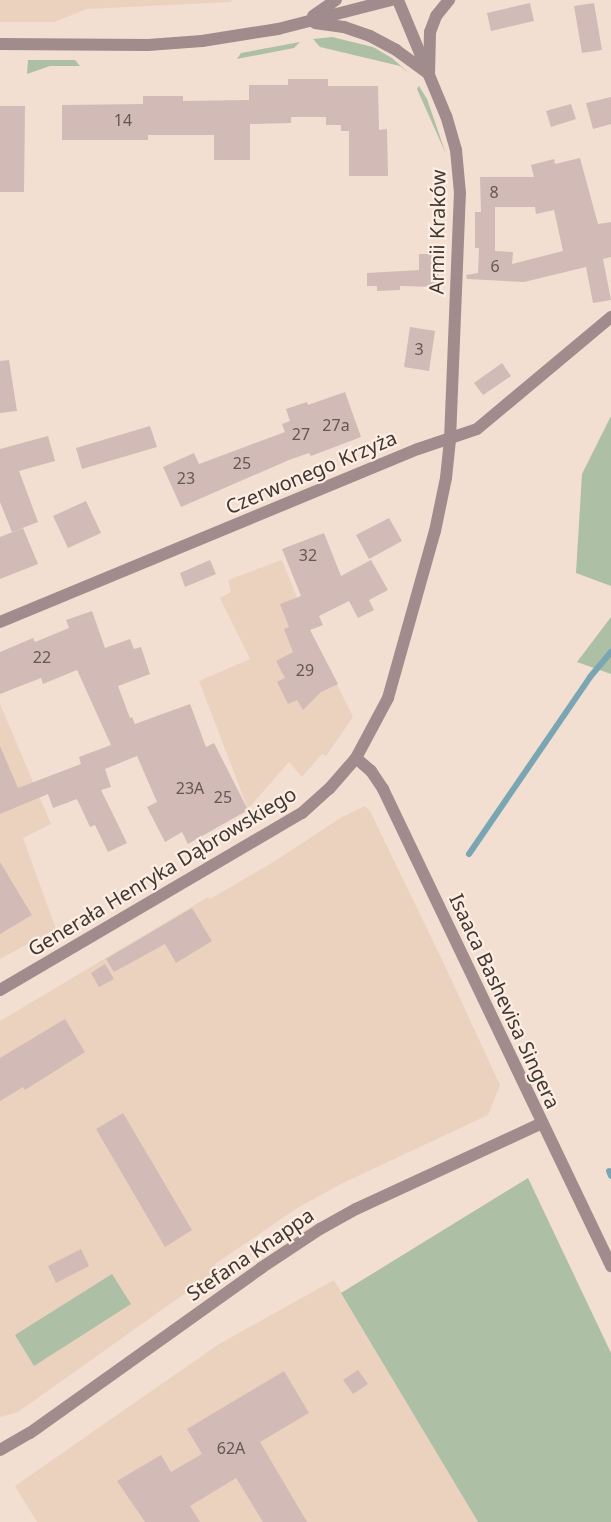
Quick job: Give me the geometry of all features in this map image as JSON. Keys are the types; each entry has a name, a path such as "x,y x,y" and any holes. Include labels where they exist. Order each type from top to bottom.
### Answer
{"street":[{"path":"302,23 336,0"},
{"path":"0,44 128,45 202,42 302,23 392,0"},
{"name":"Armii Kraków","path":"398,0 429,74 456,150 460,193 450,440"},
{"path":"429,74 430,32 436,16 449,0"},
{"path":"302,23 344,27 364,33 396,50 429,74"},
{"name":"Czerwonego Krzyża","path":"0,622 418,448 450,440 482,426 611,317"},
{"name":"Generała Henryka Dąbrowskiego","path":"0,990 302,813 329,789 356,758 377,722 395,680 435,531 450,440"},
{"name":"Isaaca Bashevisa Singera","path":"356,758 371,771 383,789 611,1266"},
{"name":"Stefana Knappa","path":"0,1450 30,1433 312,1234 356,1209 542,1123"}],"shaded area":[{"path":"0,0 231,0 232,2 87,9 54,22 0,22"},
{"path":"282,560 310,630 353,717 326,756 322,754 302,777 289,762 248,809 199,681 250,659 220,598 231,592 228,580"},
{"path":"0,704 51,824 23,838 56,929 0,959"},
{"path":"365,806 370,811 446,968 500,1085 488,1115 343,1183 299,1207 215,1264 218,1270 18,1412 0,1417 0,1021 208,897 210,899 275,861 342,817"},
{"path":"334,1280 478,1522 37,1522 15,1486 219,1344"}],"green space":[{"path":"332,37 373,47 392,58 411,75 400,66 320,47 313,39"},
{"path":"300,42 294,48 237,59 241,53"},
{"path":"28,60 75,60 80,66 50,66 27,74"},
{"path":"419,86 427,99 446,154 417,89"},
{"path":"611,416 611,586 576,573 582,474"},
{"path":"611,617 611,674 577,662"},
{"path":"528,1178 611,1353 611,1522 478,1522 341,1293"},
{"path":"112,1274 131,1304 34,1366 15,1335"}],"building":[{"path":"530,3 534,21 491,31 487,13"},
{"path":"594,3 602,50 582,53 574,6"},
{"path":"288,79 328,79 328,86 378,86 379,130 387,129 388,176 349,176 349,131 341,131 341,125 326,125 326,117 291,117 291,123 250,124 250,160 214,160 214,135 148,135 148,140 62,140 62,105 143,104 143,96 183,96 183,101 249,100 249,85 288,85"},
{"path":"611,97 611,124 593,129 586,103"},
{"path":"571,104 576,119 551,127 546,111"},
{"path":"0,106 25,106 24,192 0,192"},
{"path":"580,158 598,224 611,222 611,257 603,259 611,300 593,303 586,267 524,282 467,279 466,275 478,273 479,248 475,248 475,212 481,212 480,177 534,177 531,165 554,159 555,164","holes":["495,207 535,207 536,214 554,210 563,251 512,264 513,252 495,251"]},
{"path":"419,254 439,254 438,287 400,286 400,290 377,291 377,286 367,286 367,273 419,270"},
{"path":"410,327 435,331 429,371 404,367"},
{"path":"9,360 17,411 0,413 0,361"},
{"path":"502,363 511,376 483,395 474,383"},
{"path":"345,392 361,437 311,456 309,453 289,460 181,507 163,467 194,453 199,464 285,432 282,424 290,421 286,409 307,402 308,405"},
{"path":"150,426 157,447 82,469 76,448"},
{"path":"48,436 55,461 19,471 38,522 12,532 0,502 0,449"},
{"path":"86,501 101,533 68,548 53,516"},
{"path":"389,518 402,541 369,559 356,535"},
{"path":"23,528 38,564 0,579 0,537"},
{"path":"324,533 341,576 371,560 388,590 369,600 374,610 358,618 349,601 319,616 323,625 310,630 338,684 321,692 303,710 297,700 288,704 277,682 285,678 276,661 293,652 284,629 289,627 280,604 301,596 282,549"},
{"path":"210,560 216,574 185,587 180,573"},
{"path":"92,611 105,648 130,639 134,649 141,647 150,674 118,686 130,718 132,717 135,724 190,704 206,747 214,743 248,810 188,844 182,832 165,842 147,807 157,802 137,756 105,769 111,787 101,790 127,843 108,852 95,825 90,827 77,799 53,808 48,794 0,814 0,746 18,788 81,764 79,757 111,745 77,670 43,684 41,678 0,694 0,652 33,638 35,642 69,628 66,620"},
{"path":"0,862 32,915 0,934"},
{"path":"192,908 212,941 176,963 165,944 114,972 106,959"},
{"path":"105,964 114,979 99,987 91,973"},
{"path":"65,1019 85,1052 25,1090 23,1087 0,1101 0,1058"},
{"path":"123,1113 192,1230 165,1247 96,1129"},
{"path":"81,1249 89,1266 56,1283 48,1266"},
{"path":"358,1370 368,1384 353,1394 343,1380"},
{"path":"284,1371 309,1413 260,1442 307,1522 263,1522 236,1478 190,1506 200,1522 145,1522 117,1481 161,1455 171,1472 202,1454 187,1429"}],"waterway":[{"path":"469,854 590,677 611,652"},
{"path":"609,1171 611,1176"}]}
